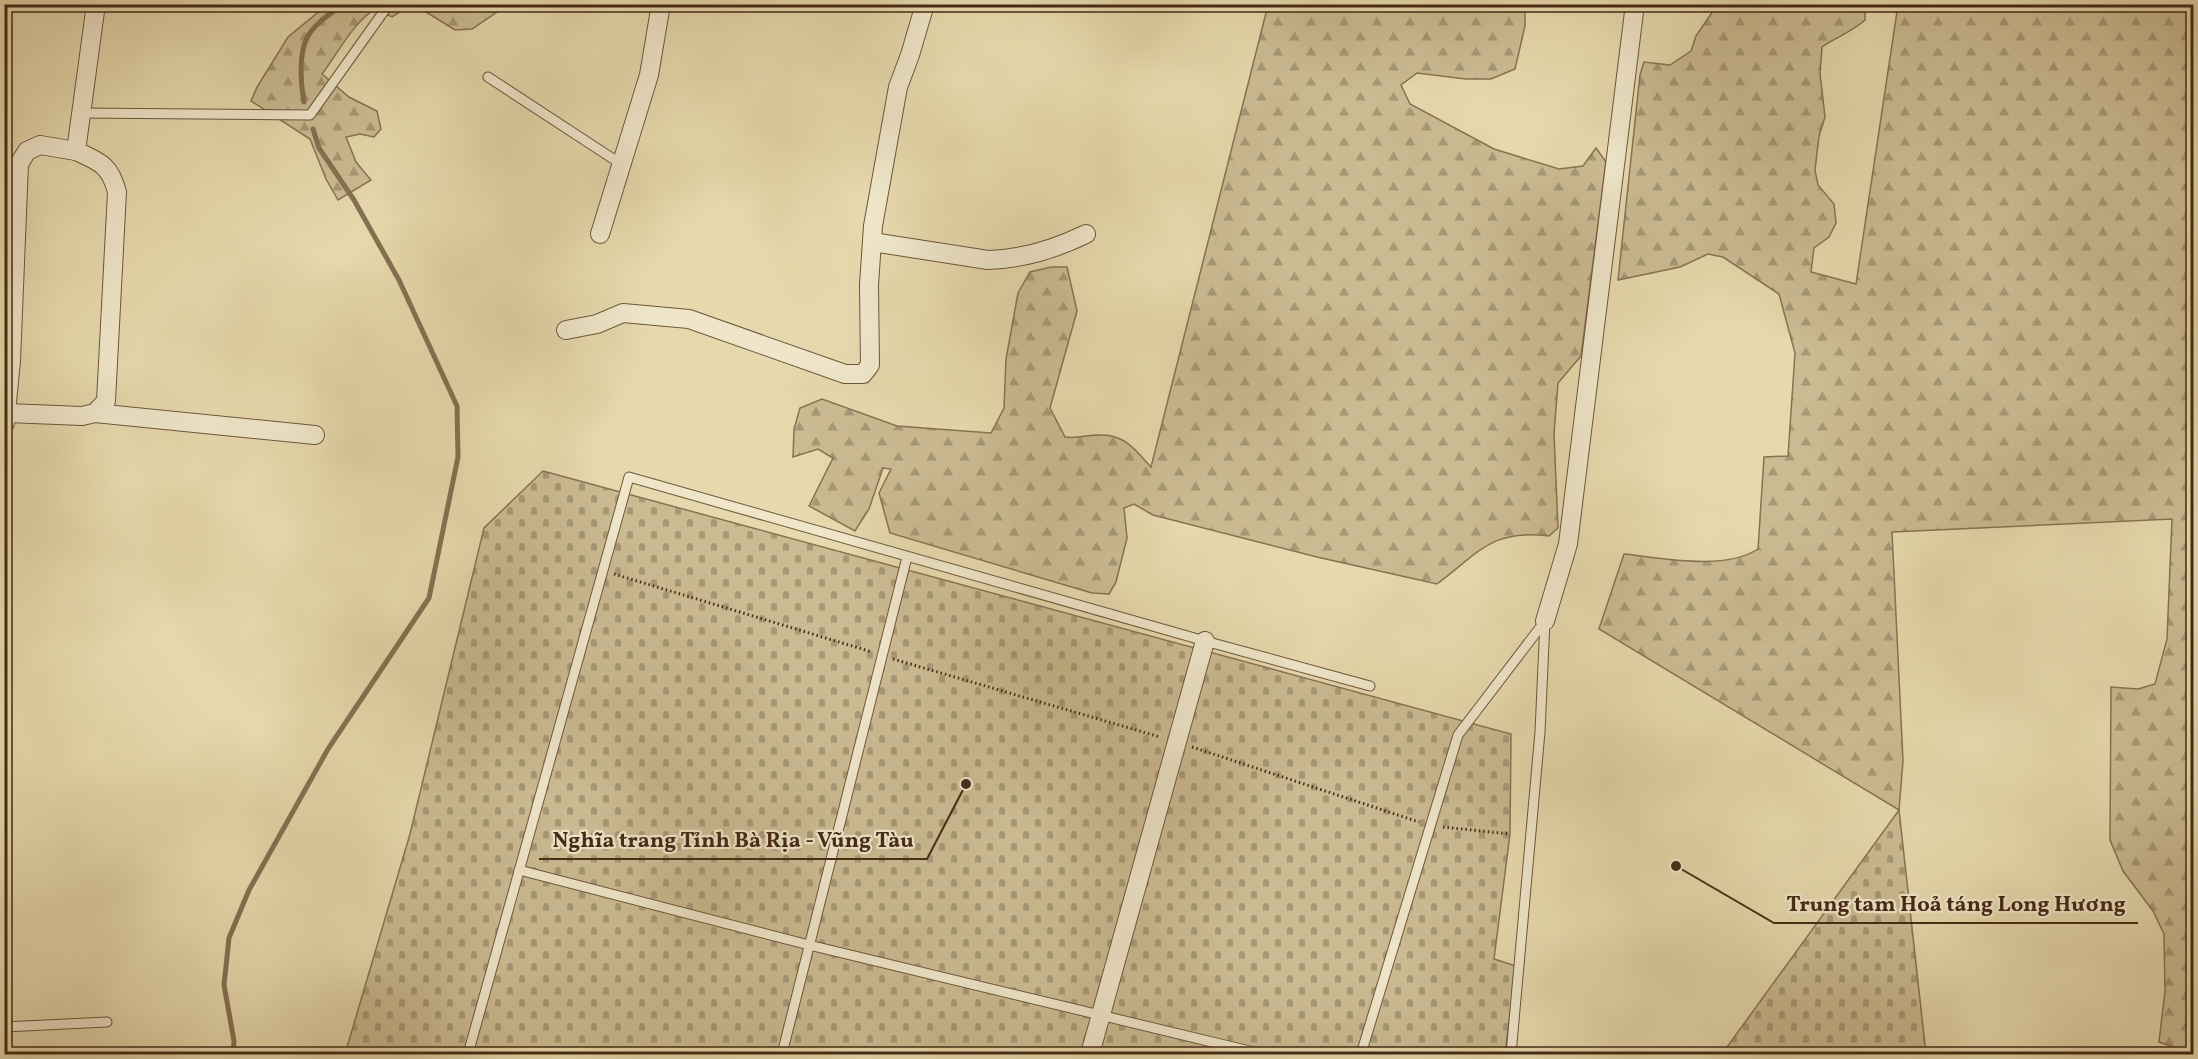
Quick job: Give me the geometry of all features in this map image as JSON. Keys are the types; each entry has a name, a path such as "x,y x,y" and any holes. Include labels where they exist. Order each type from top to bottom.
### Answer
{"street":[{"path":"76,151 96,4"},
{"path":"600,234 649,75 662,4"},
{"path":"566,330 597,324 623,313 689,319 845,374 863,374 870,364 869,285 873,226 898,87 925,4"},
{"path":"1545,621 1568,544 1635,4"},
{"path":"95,413 106,401 117,192 113,176 101,162 76,151 40,145 27,151 19,164 6,419 82,416 95,413 315,435"},
{"path":"872,242 988,260 1005,260 1055,248 1086,234"},
{"path":"1090,1054 1205,641"}],"lane":[{"path":"81,113 310,115 388,4"},
{"path":"488,77 621,165"},
{"path":"468,1054 629,477 1370,686"},
{"path":"782,1054 907,557"},
{"path":"1361,1054 1458,735 1545,621"},
{"path":"1510,1054 1540,732 1545,621"},
{"path":"519,870 809,945 1262,1054"},
{"path":"4,1027 107,1022"}],"path":[{"path":"603,570 882,656 1177,742 1430,826 1510,834"}],"green space":[{"path":"327,5 504,5 472,29 455,30 418,7 406,8 392,17 376,9 361,20 322,74 349,97 377,111 381,129 374,137 360,134 346,137 356,162 371,180 338,200 326,179 310,139 251,101 257,87 288,37"},
{"path":"1268,5 1525,5 1525,26 1515,69 1491,79 1466,79 1417,73 1401,85 1410,104 1494,149 1559,169 1583,166 1596,148 1606,162 1581,356 1558,383 1554,434 1558,528 1549,536 1513,536 1487,545 1437,584 1317,557 1153,515 1134,504 1124,508 1127,538 1116,582 1109,594 1092,593 890,533 879,493 891,469 883,468 869,509 855,531 809,506 833,458 818,449 793,457 794,429 800,408 822,399 897,426 991,433 1004,408 1006,359 1018,293 1030,272 1051,267 1067,267 1077,311 1050,408 1065,437 1097,435 1118,438 1136,450 1151,467"},
{"path":"1717,5 1865,5 1865,20 1822,47 1820,74 1825,117 1819,136 1815,170 1818,185 1834,204 1836,223 1829,237 1814,248 1811,272 1856,284 1898,5 2193,5 2193,1049 2176,1048 2159,1042 2165,991 2164,934 2153,911 2123,871 2110,840 2111,687 2138,689 2155,684 2167,639 2172,519 1892,532 1903,761 1899,810 1599,629 1624,554 1674,560 1711,561 1744,556 1758,549 1764,457 1788,456 1795,353 1779,294 1723,257 1708,254 1680,267 1618,280 1640,75 1644,62 1670,65 1691,51 1696,36"},
{"path":"543,471 1511,734 1510,834 1494,959 1516,966 1505,1054 345,1054 410,834 484,528"},
{"path":"1899,810 1926,1054 1722,1054"}],"waterway":[{"path":"304,102 301,79 306,40 317,24 344,4"},
{"path":"233,1054 234,1041 224,985 229,938 249,890 328,749 429,598 458,457 457,406 399,280 354,200 319,148 313,129"}],"place":[{"name":"Nghĩa trang Tỉnh Bà Rịa - Vũng Tàu","path":"966,784"},
{"name":"Trung tam Hoả táng Long Hương","path":"1676,866"}]}
